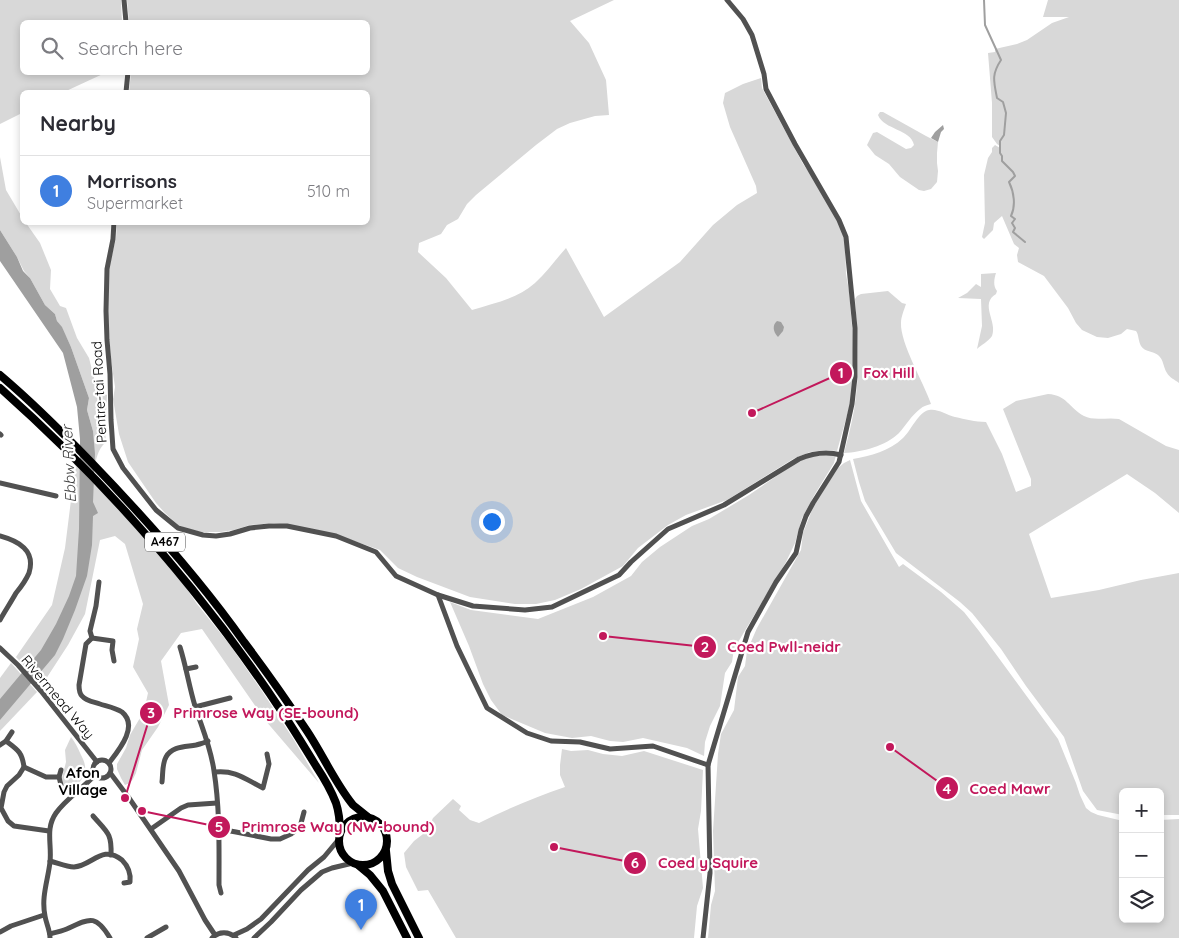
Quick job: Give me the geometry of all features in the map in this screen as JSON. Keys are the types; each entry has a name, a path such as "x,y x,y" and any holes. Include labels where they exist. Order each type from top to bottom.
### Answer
{"main road":[{"name":"A467","path":"0,375 34,405 109,481 160,537 218,606 282,694 346,796 355,807 368,817"},
{"name":"A467","path":"0,388 45,429 125,513 210,612 266,688 332,793 337,805 340,836"},
{"path":"356,864 363,866 374,863 383,856 388,844 385,830 375,820 368,817 360,817 349,821 345,825 340,836 340,848 342,854 370,876 383,891 407,938"},
{"path":"386,851 388,871 392,884 419,938"}],"street":[{"path":"124,0 126,20"},
{"path":"703,938 710,873 708,765 748,632 776,582 796,553 806,516 839,462 852,404 855,377 855,328 846,237 839,220 766,89 764,74 752,35 743,19 727,0"},
{"path":"126,90 128,75"},
{"name":"Pentre-tai Road","path":"114,225 107,269 106,321 113,449 123,468 156,510 178,528 203,535 216,536 250,528 286,526 336,536 376,552 396,576 438,595 473,606 526,610 552,607 619,575 668,529 724,505 799,459 810,454 841,455"},
{"path":"0,483 56,496"},
{"path":"0,536 13,539 19,543 28,554 30,562 29,573 0,620"},
{"path":"92,638 90,631 96,606 98,582"},
{"path":"438,595 457,646 487,708 527,733 551,741 580,742 610,749 653,746 708,765"},
{"path":"109,763 121,746 129,725 127,718 120,711 82,697 79,685 86,644 92,638 114,638 112,650 114,661"},
{"path":"180,647 195,707 208,742 214,772 218,803 219,885 221,893"},
{"name":"Rivermead Way","path":"0,648 41,691 97,762"},
{"path":"186,669 196,667"},
{"path":"195,707 230,698"},
{"path":"0,745 12,732"},
{"path":"6,740 21,753 24,767 19,775 7,786 1,808 8,821 14,826 49,831"},
{"path":"162,782 164,762 169,753 181,747 208,742"},
{"path":"214,772 231,772 263,788 269,764 267,754"},
{"path":"104,760 109,763 112,768 111,774 107,778 100,779 95,775 93,768 97,762 104,760"},
{"path":"24,767 46,777 59,777"},
{"path":"61,770 59,777 61,785"},
{"path":"111,774 179,871 214,937 224,932 235,937 261,919 308,870 324,857 340,836"},
{"path":"95,775 57,812 51,822 49,831 50,861 44,895 44,915 50,936 86,920 94,920 106,930 110,938"},
{"path":"151,829 188,805 218,803"},
{"path":"219,829 280,839 300,827 304,812"},
{"path":"93,816 110,835 112,842 111,854"},
{"path":"50,861 74,867 83,865 102,855 111,854 126,863 130,874 130,882 124,883"},
{"path":"254,938 301,890 322,872 332,868 356,864"},
{"path":"0,932 11,926 44,915"},
{"path":"152,927 155,934"},
{"path":"148,938 166,927"}],"shaded area":[{"path":"0,0 121,0 122,20 20,20 20,75 101,75 68,90 20,90 20,114 0,124"},
{"path":"127,0 614,0 570,21 589,43 606,80 609,115 595,116 557,129 476,195 467,204 458,219 447,225 441,234 419,243 418,252 446,278 472,310 521,293 544,274 566,248 604,317 680,262 713,225 737,205 757,193 756,186 730,127 723,103 725,93 761,78 762,88 803,164 839,223 845,238 854,378 851,401 837,451 810,452 793,459 727,500 686,515 668,525 638,548 623,566 581,589 555,600 536,604 515,604 470,597 398,568 380,550 331,533 274,523 250,525 221,532 202,532 178,525 156,503 128,462 119,434 113,399 115,387 108,320 109,268 117,225 370,225 370,90 129,90 131,75 370,75 370,20 129,20"},
{"path":"1048,0 1179,0 1179,383 1168,374 1158,355 1141,346 1136,331 1127,329 1121,334 1108,338 1097,337 1082,330 1044,276 1018,262 1019,248 1014,244 1002,216 994,223 993,230 984,239 982,237 985,223 984,175 992,148 995,145 1000,148 992,137 992,103 988,53 995,52 995,49 1027,40 1052,23 1069,17 1043,17"},
{"path":"880,112 938,142 937,182 931,189 919,190 900,177 889,164 875,155 867,145 873,133 877,132 906,149 914,145 912,140 903,132 881,120 878,115"},
{"path":"943,125 944,129 938,142 931,138"},
{"path":"0,157 6,190 20,214 20,225 27,225 40,243 51,270 50,289 60,306 66,308 77,338 89,358 98,394 102,392 107,395 106,442 96,459 94,471 93,431 87,410 89,398 71,347 55,314 45,305 0,230"},
{"path":"0,230 17,257 23,271 30,278 45,305 55,314 57,321 62,327 89,398 87,410 93,431 95,454 93,502 98,513 93,516 92,545 87,576 63,639 55,655 0,720 0,699 41,650 56,624 76,576 79,529 80,439 77,407 63,353 0,261"},
{"path":"996,273 994,282 997,291 989,303 993,325 992,336 977,349 982,326 981,299 958,298 967,293 976,284 981,287 981,274"},
{"path":"888,291 902,303 906,304 901,318 904,341 931,404 917,411 894,438 866,450 844,453 853,417 858,371 855,299 861,294"},
{"path":"777,321 781,322 784,327 778,337 774,329 774,324"},
{"path":"1048,394 1054,395 1064,399 1084,416 1119,419 1166,446 1179,450 1179,513 1155,493 1127,474 1029,534 1051,598 1179,573 1179,815 1164,815 1164,788 1119,788 1119,814 1097,810 1083,791 1064,737 1001,649 972,613 960,602 896,553 865,501 853,459 886,450 898,443 921,414 929,410 986,422 1002,454 1016,492 1031,486 1031,479 1003,409 1016,401"},
{"path":"836,455 834,463 802,518 795,543 786,562 734,649 732,662 725,673 720,706 710,726 705,742 704,756 687,748 643,738 623,742 591,736 572,738 545,733 502,715 491,700 483,684 450,602 471,610 538,619 593,597 631,576 642,562 660,547 692,526 709,519 749,495 797,462 809,457"},
{"path":"75,460 168,561 197,604 230,645 262,691 319,783 265,720 202,629 181,633 161,661 169,705 158,727 142,750 133,779 125,785 117,769 117,764 126,748 130,735 144,711 148,693 133,667 139,639 137,629 143,604 125,544 115,536 100,540 85,614 68,645 42,685 16,657 52,605 65,548"},
{"path":"850,460 861,501 899,567 903,564 964,612 1058,739 1086,808 1098,815 1119,820 1119,923 1164,923 1164,820 1179,819 1179,938 708,938 711,905 715,891 713,831 721,734 734,710 738,677 745,666 747,651 757,628 801,550 803,533 814,505 838,468"},
{"path":"11,663 37,692 0,731 0,678"},
{"path":"71,737 84,761 85,772 81,780 68,792 64,787 62,778 66,762 65,750"},
{"path":"562,749 571,751 588,750 622,756 644,751 703,770 698,829 703,888 697,906 694,938 456,938 428,890 418,891 406,867 404,853 414,841 427,831 433,818 453,799 461,806 459,810 470,820 479,823 565,787 560,775"}],"waterway":[{"path":"984,0 985,25 1001,60 996,70 994,83 997,98 1003,102 1006,113 1004,135 1000,141 1000,153 1002,161 1015,176 1009,182 1014,199 1014,208 1011,216 1015,219 1012,223 1015,228 1013,232 1025,242"}],"place":[{"name":"Fox Hill","path":"752,413"},
{"name":"Coed Pwll-neidr","path":"603,636"},
{"name":"Coed Mawr","path":"890,747"},
{"name":"Primrose Way (SE-bound)","path":"125,798"},
{"name":"Primrose Way (NW-bound)","path":"142,811"},
{"name":"Coed y Squire","path":"554,847"},
{"name":"Morrisons","path":"361,930"}],"district":[{"name":"Afon Village","path":"83,782"}],"water label":[{"name":"Ebbw River","path":"69,464"}]}
